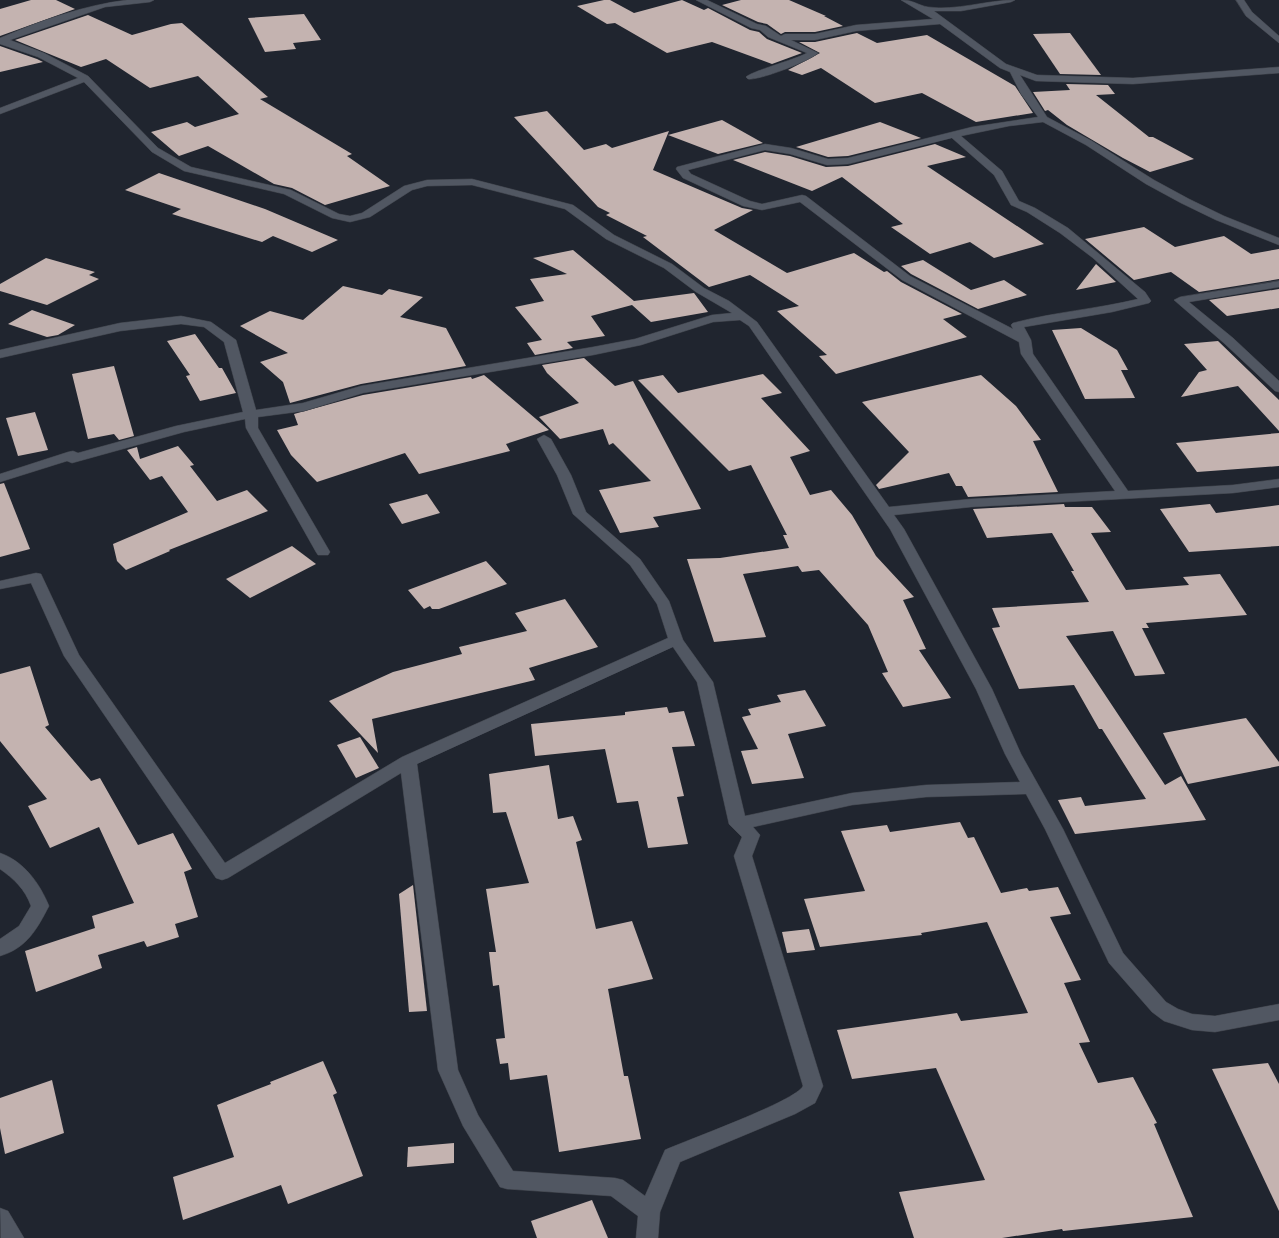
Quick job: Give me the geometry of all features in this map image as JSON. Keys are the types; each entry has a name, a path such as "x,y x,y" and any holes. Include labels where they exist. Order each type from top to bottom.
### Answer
{"street":[{"path":"1,41 23,31 104,5 150,0"},
{"path":"700,0 754,26 763,28 771,35 814,53"},
{"path":"906,0 926,9 1003,66 1014,72 1046,78 1133,81 1279,70"},
{"path":"926,9 961,9 1011,0"},
{"path":"1240,0 1249,14 1279,40"},
{"path":"814,53 785,37 815,37 856,28 942,21"},
{"path":"1,41 41,55 85,78 155,150 188,169 287,192 336,216 350,219 366,215 408,188 445,183 472,182 569,207 610,237 668,266 700,290 725,303 753,324 885,512 984,689 1013,754 1054,829 1116,958 1159,1007 1171,1015 1192,1022 1215,1024 1279,1012"},
{"path":"751,76 756,72 767,72 814,53"},
{"path":"1014,72 1044,120 1089,143 1150,182 1185,201 1220,218 1279,242"},
{"path":"0,111 85,78"},
{"path":"1025,340 906,278 802,198 762,206 746,204 686,176 681,169 765,147 791,150 827,162 848,161 1009,123 1044,120"},
{"path":"954,135 998,173 1015,203 1031,208 1056,224 1141,294 1145,301 1112,309 1016,325 1025,340 1027,354 1124,495"},
{"path":"1279,284 1180,300 1229,341 1279,388"},
{"path":"712,319 725,303"},
{"path":"0,478 73,455 72,459 181,429 234,417 304,407 361,390 601,350 637,342 712,319 741,316"},
{"path":"0,354 120,327 182,320 207,324 230,340 251,416 252,428 323,552"},
{"path":"544,439 564,475 580,514 635,562 664,604 676,640 705,682 738,824 751,835 744,856 813,1086 808,1097 788,1108 672,1156 650,1212 647,1238"},
{"path":"885,512 970,503 1233,489 1279,483"},
{"path":"0,585 36,577 72,656 222,873 408,761 676,640"},
{"path":"408,761 448,1070 470,1120 508,1180 616,1187 650,1212"},
{"path":"738,824 852,799 926,791 1030,788"},
{"path":"0,860 14,869 32,885 40,906 26,931 0,949"},
{"path":"0,1218 13,1238"}],"building":[{"path":"31,0 56,0 75,9 0,36 0,9"},
{"path":"610,0 634,13 682,0 704,10 708,8 750,30 759,32 767,39 802,53 772,64 712,42 667,53 615,23 607,24 577,6"},
{"path":"741,0 789,0 826,16 824,16 843,26 815,32 785,32 781,34 767,24 758,22 722,5"},
{"path":"304,14 321,40 293,43 296,49 265,52 248,18"},
{"path":"88,15 132,35 171,24 182,23 268,97 260,99 352,154 347,156 390,186 325,205 292,188 274,184 208,146 179,156 151,132 187,122 195,127 239,114 198,76 150,88 106,59 81,67 15,40"},
{"path":"857,33 877,43 927,35 1015,86 1033,113 976,122 922,93 875,103 821,68 802,75 788,70 820,53 799,42 815,42"},
{"path":"1070,33 1101,75 1060,74 1033,34"},
{"path":"0,46 37,59 43,62 0,72"},
{"path":"1066,84 1108,85 1115,94 1096,95 1149,137 1153,137 1194,159 1150,172 1123,158 1067,125 1048,110 1045,111 1033,92 1070,90"},
{"path":"547,111 584,150 606,144 612,148 669,131 653,170 742,208 753,210 714,230 787,273 854,253 884,272 887,271 901,282 962,314 943,319 967,337 836,374 819,356 827,355 777,311 799,306 750,275 709,287 643,237 647,236 606,215 610,213 598,207 514,117"},
{"path":"722,120 763,143 718,154 668,135"},
{"path":"880,122 921,138 848,156 828,157 796,147"},
{"path":"935,144 966,157 927,166 1044,244 994,258 970,242 930,254 891,227 903,224 842,177 812,191 733,160 765,152 790,156 826,167 848,166"},
{"path":"159,173 265,209 338,240 312,252 273,236 262,242 172,214 181,209 125,190"},
{"path":"1144,227 1175,247 1224,236 1251,254 1279,249 1279,279 1199,292 1171,272 1134,280 1085,239"},
{"path":"573,250 634,301 694,293 708,312 651,322 632,305 591,316 605,336 567,342 573,348 535,355 527,343 542,340 515,307 544,301 530,279 567,274 533,258"},
{"path":"46,258 95,272 89,275 99,279 47,305 0,291 0,284"},
{"path":"923,260 971,290 1004,280 1027,295 978,309 911,274 901,266"},
{"path":"1096,264 1116,282 1076,290"},
{"path":"343,286 382,295 389,289 423,297 400,317 446,328 466,366 361,384 290,403 283,382 260,362 288,353 240,326 270,311 303,320"},
{"path":"1279,289 1279,308 1227,316 1209,300"},
{"path":"32,310 75,325 58,335 47,337 8,324"},
{"path":"1081,328 1117,350 1128,370 1121,370 1135,398 1085,399 1052,330"},
{"path":"195,334 219,368 222,368 236,393 200,401 186,376 190,375 167,341"},
{"path":"1218,341 1279,400 1279,431 1238,386 1181,397 1199,372 1207,370 1184,344"},
{"path":"584,358 615,386 633,381 701,509 653,517 659,527 620,533 599,490 651,481 613,443 609,445 603,429 560,439 539,417 579,403 547,373 542,365"},
{"path":"114,366 134,436 119,440 114,434 88,439 72,374"},
{"path":"763,374 782,393 761,398 810,451 790,457 810,495 831,490 852,515 876,556 914,597 903,600 926,649 919,650 951,698 903,707 882,673 888,672 868,625 819,570 802,572 798,566 743,574 766,637 714,642 687,559 720,558 789,548 783,535 787,535 751,465 729,471 638,380 663,375 678,393"},
{"path":"484,375 549,430 506,444 510,451 419,474 405,453 317,482 291,455 277,430 298,425 294,414 363,395 471,377 472,379"},
{"path":"981,375 1016,406 1041,440 1033,441 1058,492 968,497 962,486 956,486 949,473 879,489 876,485 909,452 862,402"},
{"path":"35,412 48,450 18,456 6,418"},
{"path":"1279,433 1279,466 1197,472 1176,443"},
{"path":"178,446 194,465 190,466 217,501 247,490 268,511 169,550 126,570 117,561 113,544 188,512 162,476 150,480 127,450 137,447 140,459"},
{"path":"4,483 30,549 0,557 0,484"},
{"path":"427,494 440,513 402,524 389,504"},
{"path":"1064,504 1065,507 1092,507 1111,532 1091,533 1126,590 1189,585 1183,577 1220,574 1247,615 1146,623 1149,628 1142,628 1165,674 1135,676 1113,631 1066,636 1165,785 1181,776 1206,820 1075,834 1058,800 1081,797 1085,806 1146,799 1102,729 1099,729 1074,685 1019,689 992,628 1000,627 992,608 1089,602 1052,533 987,538 973,509"},
{"path":"1210,504 1216,513 1279,505 1279,546 1189,552 1160,509"},
{"path":"292,546 316,564 250,598 226,579"},
{"path":"486,561 507,584 439,609 432,609 430,606 424,609 408,590"},
{"path":"565,599 598,647 529,668 535,680 372,719 378,753 329,701 393,672 462,654 459,647 527,631 515,613"},
{"path":"30,666 49,725 45,727 91,781 100,778 138,845 173,833 192,869 184,872 198,917 175,924 179,937 147,947 144,941 98,955 102,968 36,992 25,951 95,928 92,916 134,903 99,827 50,848 28,806 47,799 0,741 0,674"},
{"path":"805,690 826,726 788,734 804,778 752,784 741,751 758,749 742,717 751,715 748,709 781,702 777,695"},
{"path":"667,707 669,713 684,711 695,746 672,747 684,796 677,797 688,844 648,848 638,801 617,803 605,749 535,756 531,724 625,715 625,712"},
{"path":"1246,718 1279,762 1279,766 1188,784 1163,733"},
{"path":"360,737 379,768 356,778 337,745"},
{"path":"549,765 558,819 573,816 582,840 576,842 596,929 632,921 653,979 608,989 624,1076 628,1076 641,1139 559,1152 547,1075 510,1080 508,1063 500,1064 496,1039 505,1038 499,985 493,986 489,952 496,952 486,889 529,883 506,812 493,813 489,774"},
{"path":"960,822 968,838 974,837 1001,893 1027,888 1029,891 1058,887 1071,914 1050,917 1081,980 1064,983 1090,1042 1079,1043 1098,1083 1133,1077 1157,1123 1154,1124 1193,1217 1063,1231 1062,1229 1002,1238 914,1238 899,1192 985,1180 936,1068 852,1079 837,1030 957,1013 961,1021 1028,1013 987,922 921,933 922,935 820,947 804,899 865,891 841,831 887,825 890,832"},
{"path":"413,885 427,1011 409,1012 399,894"},
{"path":"809,929 815,950 787,953 782,932"},
{"path":"323,1061 337,1093 333,1095 363,1176 288,1204 281,1185 183,1220 173,1177 234,1157 217,1105"},
{"path":"1268,1063 1279,1084 1279,1211 1212,1069"},
{"path":"52,1080 64,1133 5,1154 0,1128 0,1098"},
{"path":"454,1143 454,1163 407,1167 408,1147"},
{"path":"592,1200 608,1238 537,1238 531,1221"}]}
